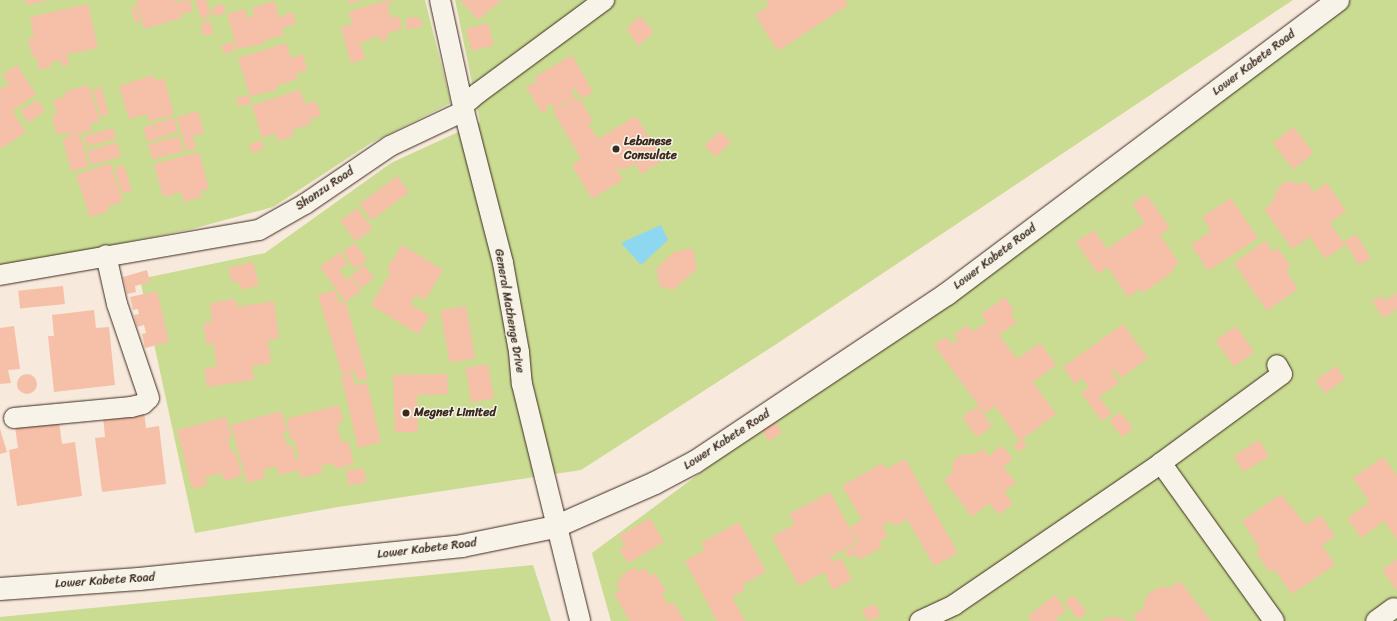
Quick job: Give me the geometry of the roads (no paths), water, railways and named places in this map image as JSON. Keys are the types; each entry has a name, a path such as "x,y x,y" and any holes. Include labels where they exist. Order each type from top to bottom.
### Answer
{"main road":[{"name":"Lower Kabete Road","path":"0,590 139,579 462,546 556,527 656,483 695,462 940,298 1338,0"}],"street":[{"name":"General Mathenge Drive","path":"440,0 464,111 503,263 519,352 522,384 580,621"},
{"name":"Shanzu Road","path":"0,275 106,255 259,230 305,204 390,146 464,111 464,105 478,93 604,0"},
{"path":"14,418 131,407 143,404 149,398 117,304 106,255"},
{"path":"920,621 954,604 1161,463 1282,374 1277,365"},
{"path":"1161,463 1274,621"},
{"path":"1376,621 1394,608"}],"water":[{"path":"661,225 668,240 641,265 621,243"}],"place":[{"name":"Lebanese Consulate","path":"616,149"},
{"name":"Megnet Limited","path":"406,413"}]}
